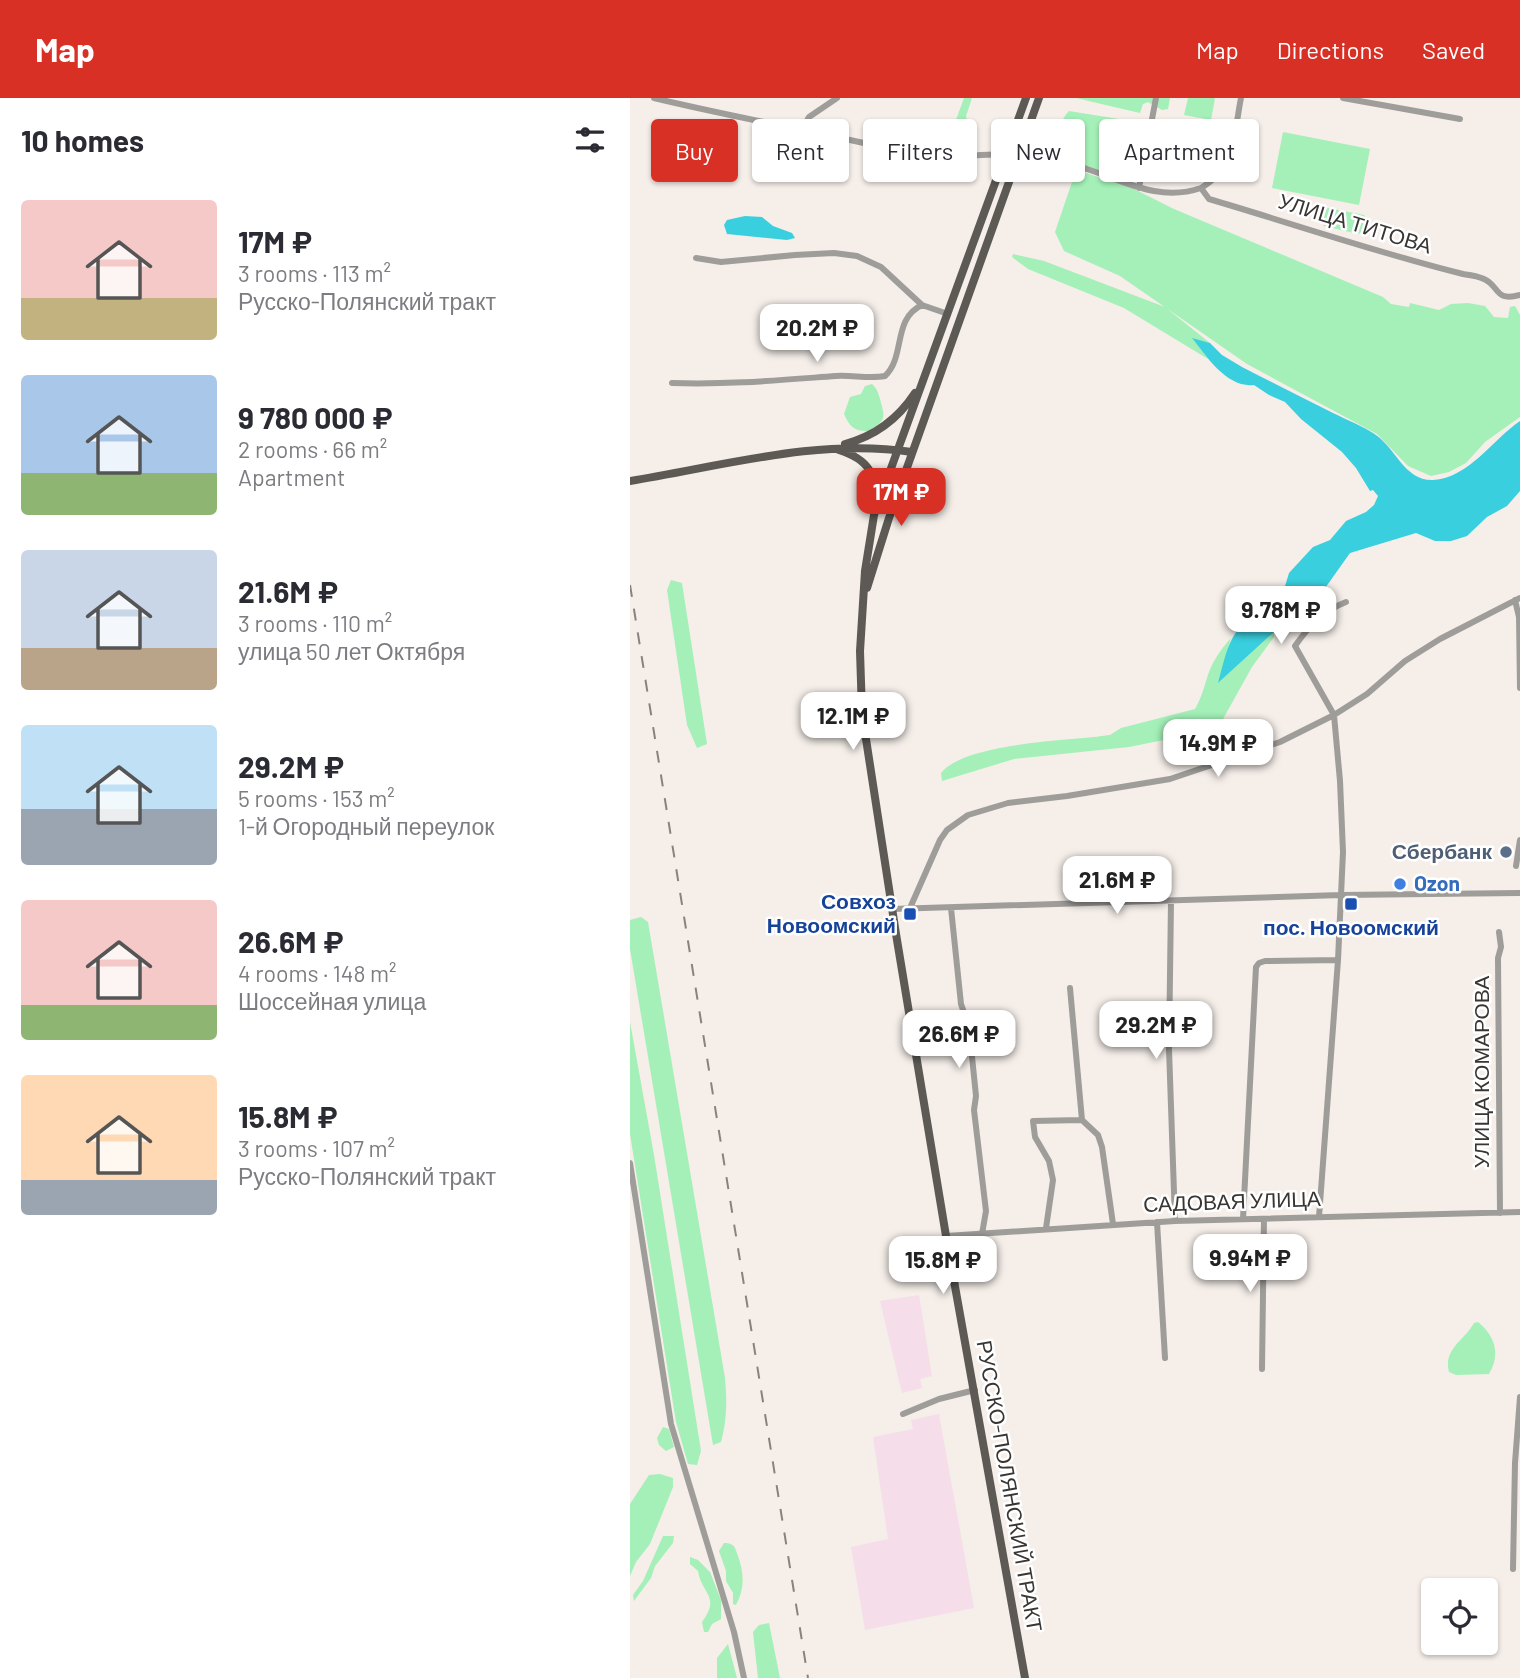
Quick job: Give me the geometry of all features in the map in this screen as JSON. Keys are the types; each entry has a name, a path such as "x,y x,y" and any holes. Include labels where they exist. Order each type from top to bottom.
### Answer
{"main road":[{"name":"РУССКО-ПОЛЯНСКИЙ ТРАКТ","path":"1019,119 1026,98"},
{"name":"РУССКО-ПОЛЯНСКИЙ ТРАКТ","path":"1031,119 1039,98"},
{"name":"РУССКО-ПОЛЯНСКИЙ ТРАКТ","path":"996,182 874,515 865,571 860,691 892,909 946,1236 1026,1678"},
{"name":"РУССКО-ПОЛЯНСКИЙ ТРАКТ","path":"865,594 912,452 1008,182"},
{"path":"631,481 832,448 857,441 887,424 905,407 927,372"},
{"path":"832,448 912,452"},
{"path":"832,448 853,455 870,470 876,490 874,515"}],"street":[{"path":"654,98 752,121"},
{"path":"808,119 837,98"},
{"path":"1139,188 1156,98"},
{"path":"1085,169 1139,188 1168,194 1202,188 1225,168 1241,98"},
{"path":"1343,98 1460,119"},
{"path":"849,140 928,158 991,154"},
{"name":"УЛИЦА ТИТОВА","path":"1202,188 1209,199 1410,261 1486,279 1497,293 1502,295 1520,295"},
{"path":"696,258 721,262 794,255 847,254 881,267 922,304 948,314"},
{"path":"672,383 710,384 847,375 885,376 895,362 899,338 908,316 922,304"},
{"path":"910,908 940,840 947,830 968,815 1008,803 1132,786 1193,773 1280,742 1334,715 1367,694 1413,655 1517,599 1520,688"},
{"path":"1319,1217 1343,852 1334,715 1295,646 1309,626 1332,608 1346,602"},
{"path":"1516,866 1520,841"},
{"path":"892,909 1341,895 1520,893"},
{"path":"1171,901 1169,1049 1175,1221"},
{"path":"951,908 961,1004 969,1027 976,1096 974,1110 986,1211 982,1234"},
{"name":"УЛИЦА КОМАРОВА","path":"1499,932 1500,1213"},
{"path":"1242,1219 1256,967 1265,961 1338,960"},
{"path":"1070,988 1082,1120 1098,1135 1102,1147 1113,1224"},
{"path":"1046,1228 1053,1180 1049,1161 1035,1137 1033,1122 1082,1120"},
{"path":"630,1163 671,1424 734,1632 744,1678"},
{"name":"САДОВАЯ УЛИЦА","path":"946,1236 1175,1221 1520,1212"},
{"path":"1262,1369 1264,1219"},
{"path":"1157,1222 1165,1358"},
{"path":"903,1414 939,1399 975,1390"},
{"path":"1513,1569 1515,1463 1520,1397"}],"shaded area":[{"path":"919,1295 932,1376 920,1379 922,1388 902,1393 880,1301"},
{"path":"939,1414 974,1608 865,1630 851,1547 888,1539 873,1437 913,1429 911,1420"}],"green space":[{"path":"964,98 972,98 967,119 956,119"},
{"path":"1076,98 1170,98 1168,109 1162,110 1148,102 1143,104 1140,113"},
{"path":"1188,98 1215,98 1211,119 1184,115"},
{"path":"1069,111 1118,119 1099,119 1099,173 1085,169 1085,119 1063,119"},
{"path":"1283,132 1370,149 1359,205 1272,188"},
{"path":"1085,173 1099,177 1099,182 1114,182 1132,188 1174,209 1383,297 1391,304 1409,307 1410,303 1439,310 1451,304 1468,303 1485,306 1494,317 1508,318 1510,307 1515,306 1520,315 1520,417 1485,442 1466,463 1449,472 1431,476 1408,466 1377,434 1247,364 1120,276 1064,251 1055,232 1072,182 1085,182"},
{"path":"1328,208 1364,215 1367,220 1365,230 1358,234 1324,226 1321,221 1323,211"},
{"path":"1013,254 1044,261 1165,307 1210,343 1193,339 1208,359 1124,308 1028,269 1012,257"},
{"path":"872,384 879,394 883,418 868,431 859,430 851,425 844,414 850,397 861,394 865,386"},
{"path":"671,580 682,583 707,744 697,748 687,725 667,590"},
{"path":"1274,632 1274,637 1252,667 1223,719 1203,732 1129,747 1014,759 942,781 941,773 954,763 972,755 1020,745 1110,735 1121,728 1195,709 1213,663 1231,638 1219,682"},
{"path":"641,917 648,922 725,1378 724,1426 721,1442 713,1445 630,949 630,920"},
{"path":"630,1022 701,1451 697,1465 688,1464 676,1422 630,1134"},
{"path":"1478,1322 1489,1333 1494,1346 1495,1359 1489,1374 1456,1375 1449,1372 1449,1357 1452,1351 1474,1323"},
{"path":"663,1427 669,1429 674,1447 666,1451 659,1445 657,1438"},
{"path":"660,1474 673,1478 673,1487 650,1544 636,1562 630,1576 630,1504 649,1475"},
{"path":"663,1536 674,1536 673,1543 655,1566 651,1578 634,1601 633,1595 643,1581"},
{"path":"724,1543 734,1546 741,1568 743,1580 736,1605 733,1604 733,1593 726,1581 726,1571 719,1551"},
{"path":"690,1557 698,1560 710,1572 721,1600 721,1619 712,1624 708,1632 704,1632 702,1622 710,1606 709,1596 698,1571 690,1564"},
{"path":"769,1623 780,1678 758,1678 753,1632 759,1625"},
{"path":"728,1644 737,1678 717,1678 717,1658"}],"water":[{"path":"745,216 762,217 773,226 792,233 795,238 787,240 727,234 724,225 727,220"},
{"path":"1192,338 1210,343 1222,355 1242,367 1371,432 1383,441 1408,470 1423,479 1446,478 1458,473 1520,421 1520,491 1507,506 1487,517 1467,536 1451,541 1435,541 1416,533 1350,553 1306,615 1297,622 1292,622 1282,596 1289,573 1313,547 1330,540 1346,521 1366,512 1374,505 1378,496 1373,490 1370,491 1342,452 1301,419 1285,402 1254,385 1244,385 1226,376"},
{"path":"1258,614 1269,616 1275,624 1274,632 1218,683 1235,634"}],"railway":[{"path":"630,585 808,1678"}],"place":[{"name":"Сбербанк","path":"1506,852"},
{"name":"Ozon","path":"1400,884"},
{"name":"пос. Новоомский","path":"1351,904"},
{"name":"Совхоз Новоомский","path":"910,914"}]}
